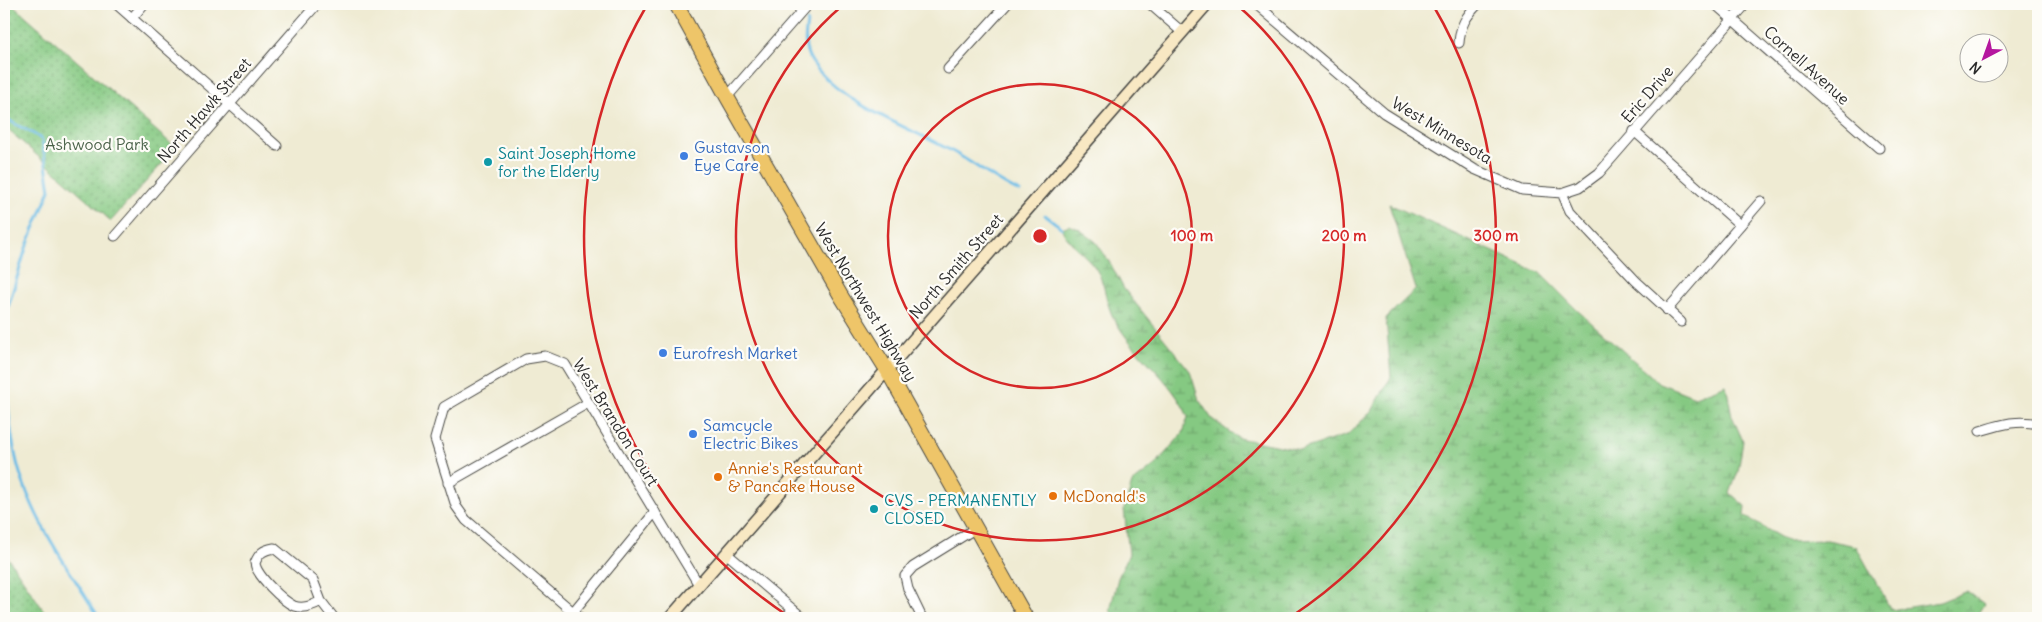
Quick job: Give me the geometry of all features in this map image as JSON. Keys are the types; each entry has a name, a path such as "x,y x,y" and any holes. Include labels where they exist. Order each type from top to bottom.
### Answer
{"main road":[{"name":"West Northwest Highway","path":"676,4 727,98 887,370 1026,618"}],"street":[{"path":"116,4 277,146"},
{"path":"132,18 144,4"},
{"name":"North Hawk Street","path":"115,236 317,4"},
{"path":"727,98 808,4"},
{"path":"948,69 1007,4"},
{"path":"1150,4 1182,32"},
{"name":"North Smith Street","path":"670,618 1207,4"},
{"name":"West Minnesota","path":"1256,4 1384,113 1474,169 1522,190 1562,193"},
{"path":"1458,43 1466,17 1478,4"},
{"name":"Cornell Avenue","path":"1715,4 1879,148"},
{"name":"Eric Drive","path":"1562,193 1580,187 1599,173 1746,4"},
{"path":"1634,131 1740,225"},
{"path":"1562,193 1570,211 1680,322"},
{"path":"1667,310 1761,201"},
{"name":"West Brandon Court","path":"576,615 466,520 456,506 435,439 444,407 526,359 545,356 564,364 699,585"},
{"path":"448,483 588,403"},
{"path":"1980,431 2005,423 2026,421 2038,424"},
{"path":"576,615 655,512"},
{"path":"922,618 908,589 905,576 912,567 976,528"},
{"path":"321,601 302,607 294,606 260,577 255,563 258,555 265,550 274,548 313,580 321,601 334,618"},
{"path":"726,553 803,618"},
{"path":"785,618 793,610"}],"green space":[{"name":"Ashwood Park","path":"4,4 12,4 176,148 111,221 4,126"},
{"path":"1389,204 1540,273 1578,311 1659,383 1695,397 1726,385 1732,416 1743,441 1738,472 1730,493 1745,506 1744,516 1787,541 1827,540 1856,546 1891,610 1940,602 1967,591 1984,604 1975,618 1118,618 1110,611 1118,578 1129,554 1124,509 1132,483 1154,466 1183,433 1188,417 1181,403 1163,379 1122,332 1111,313 1102,281 1096,269 1071,243 1062,228 1069,225 1079,229 1096,242 1124,289 1190,371 1199,400 1212,419 1238,438 1300,450 1347,435 1372,411 1391,377 1386,318 1416,289"},
{"path":"4,552 49,618 4,618"}],"waterway":[{"path":"807,22 805,43 809,57 824,77 839,90 874,112 948,149 1020,192"},
{"path":"4,116 42,140 50,190 26,248 5,317 4,356"},
{"path":"1045,215 1062,228"},
{"path":"4,370 15,455 23,482 38,518 99,618"}],"place":[{"name":"Gustavson Eye Care","path":"684,156"},
{"name":"Saint Joseph Home for the Elderly","path":"488,162"},
{"name":"Eurofresh Market","path":"663,353"},
{"name":"Samcycle Electric Bikes","path":"693,434"},
{"name":"Annie's Restaurant & Pancake House","path":"718,477"},
{"name":"McDonald's","path":"1053,496"},
{"name":"CVS - PERMANENTLY CLOSED","path":"874,509"}]}
